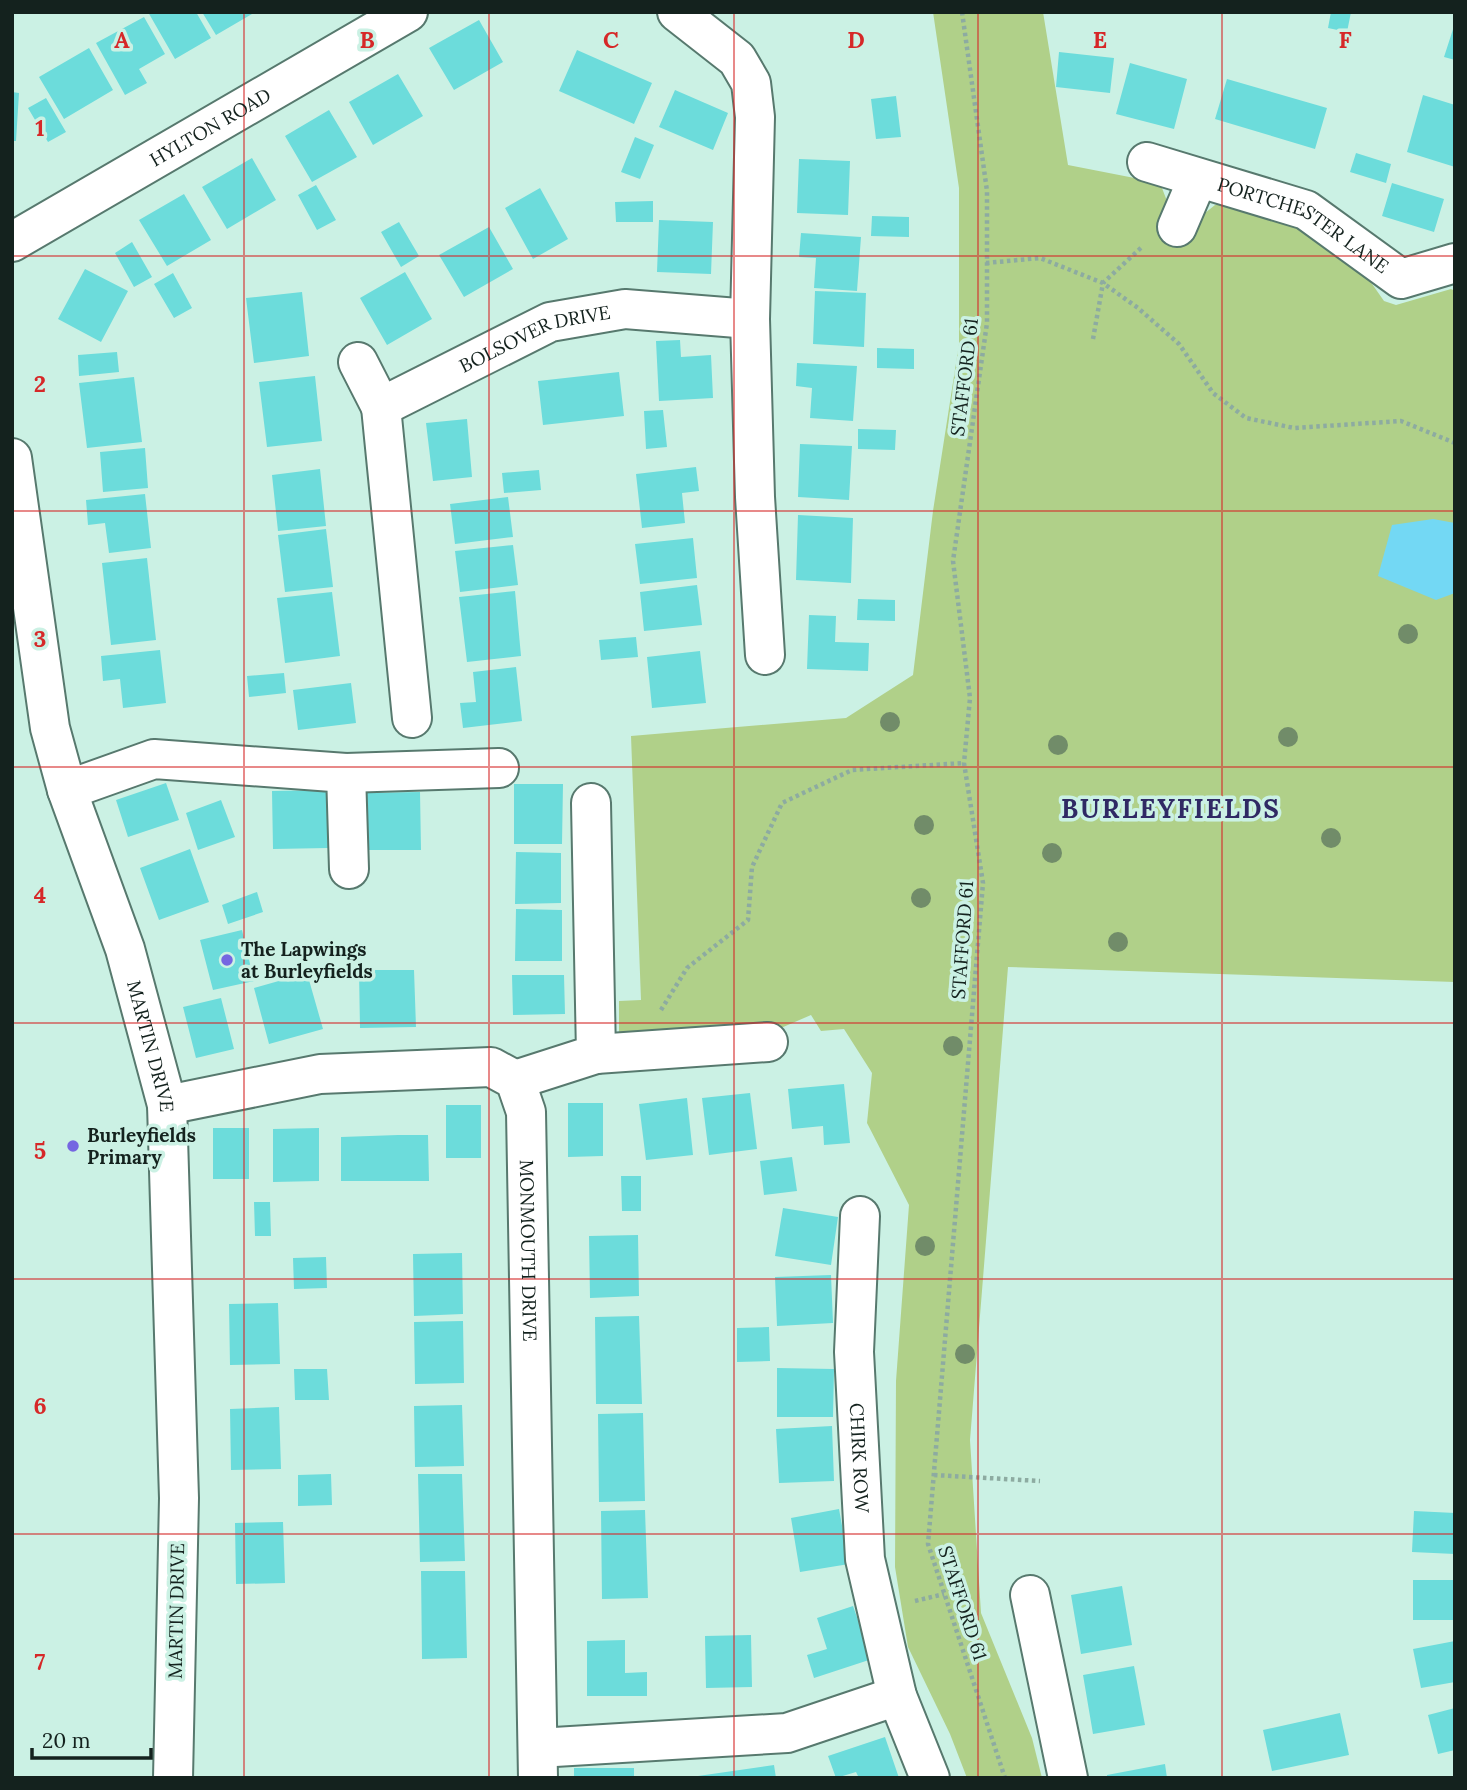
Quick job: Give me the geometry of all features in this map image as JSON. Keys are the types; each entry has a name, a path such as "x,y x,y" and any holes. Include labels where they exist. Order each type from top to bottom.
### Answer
{"street":[{"name":"HYLTON ROAD","path":"12,242 408,12"},
{"path":"677,12 737,59 751,83 755,117 750,319 755,497 765,655"},
{"name":"PORTCHESTER LANE","path":"1147,162 1306,210 1401,279 1455,263"},
{"path":"1177,227 1198,178"},
{"name":"BOLSOVER DRIVE","path":"382,407 550,322 625,309 750,319"},
{"path":"358,362 382,407 412,718"},
{"name":"MARTIN DRIVE","path":"12,458 50,728 67,790 125,949 167,1105 178,1498 173,1778"},
{"path":"67,790 154,759 346,773 499,768"},
{"path":"346,773 349,869"},
{"path":"591,803 596,1054"},
{"path":"167,1105 320,1074 491,1067 515,1080 596,1054 768,1042"},
{"name":"MONMOUTH DRIVE","path":"515,1080 526,1112 538,1763"},
{"name":"CHIRK ROW","path":"860,1216 854,1352 866,1559 897,1696 930,1778"},
{"path":"1030,1595 1068,1778"},
{"path":"538,1763 787,1732 897,1696"}],"path":[{"name":"STAFFORD 61","path":"962,12 987,191 986,323 953,561 970,698 964,763 983,883 928,1544 1005,1778"},
{"path":"1093,339 1103,283 1157,233 1177,227"},
{"path":"986,263 1041,258 1103,283 1139,308 1179,344 1213,393 1246,418 1294,429 1401,421 1455,443"},
{"path":"634,1053 687,968 748,920 752,867 782,803 852,770 964,763"},
{"path":"934,1475 1040,1481"}],"green space":[{"path":"933,12 1043,12 1068,165 1160,183 1167,201 1157,234 1182,246 1200,217 1215,205 1234,204 1305,231 1370,281 1384,301 1396,305 1451,289 1455,291 1455,982 1008,967 970,1440 981,1613 1032,1738 1042,1778 967,1778 950,1734 908,1647 895,1567 896,1381 909,1205 867,1123 872,1073 844,1029 821,1031 811,1015 774,1031 619,1047 619,1001 641,1000 631,736 846,718 913,675 933,511 959,344 959,188"}],"water":[{"path":"1433,519 1455,523 1455,593 1436,600 1378,576 1392,525"}],"building":[{"path":"148,12 196,12 211,38 175,59"},
{"path":"202,12 251,12 252,14 216,35"},
{"path":"1331,12 1351,12 1347,32 1328,28"},
{"path":"144,17 165,54 139,69 147,83 125,95 96,43"},
{"path":"479,20 503,62 454,90 429,48"},
{"path":"1455,23 1455,60 1444,57"},
{"path":"89,48 113,90 64,119 39,77"},
{"path":"577,50 652,83 634,124 559,91"},
{"path":"1059,52 1114,58 1110,93 1056,87"},
{"path":"1130,63 1187,79 1174,129 1116,114"},
{"path":"398,74 423,116 373,145 349,102"},
{"path":"1227,79 1327,108 1315,149 1215,119"},
{"path":"675,90 728,113 713,150 659,127"},
{"path":"12,92 19,93 16,141 12,141"},
{"path":"1423,95 1455,105 1455,167 1407,152"},
{"path":"896,96 901,137 876,139 871,99"},
{"path":"46,98 66,132 48,142 28,108"},
{"path":"329,110 357,157 312,182 285,136"},
{"path":"635,137 654,145 640,179 621,172"},
{"path":"1356,153 1391,164 1386,183 1350,172"},
{"path":"252,158 276,200 227,229 202,187"},
{"path":"799,159 850,161 848,215 797,213"},
{"path":"1392,183 1444,199 1434,232 1382,216"},
{"path":"316,185 336,220 317,230 298,195"},
{"path":"540,188 568,239 533,259 505,208"},
{"path":"184,194 211,240 167,266 139,220"},
{"path":"653,201 653,222 616,222 615,202"},
{"path":"872,216 909,217 909,237 871,236"},
{"path":"659,220 713,222 711,274 657,272"},
{"path":"399,222 419,256 401,267 381,232"},
{"path":"489,227 513,269 464,297 439,255"},
{"path":"801,233 861,237 857,291 814,288 816,258 799,257"},
{"path":"132,242 152,277 134,287 115,253"},
{"path":"85,269 128,291 101,342 58,319"},
{"path":"405,272 432,319 387,345 360,298"},
{"path":"173,273 192,308 174,318 154,284"},
{"path":"815,291 866,293 864,347 813,344"},
{"path":"302,292 309,356 254,363 246,298"},
{"path":"680,340 681,357 711,355 713,398 659,401 656,341"},
{"path":"877,348 914,349 914,369 877,368"},
{"path":"117,352 119,372 79,376 78,355"},
{"path":"797,363 857,366 853,421 810,418 812,388 796,386"},
{"path":"619,372 624,416 543,425 538,381"},
{"path":"315,376 322,441 267,447 259,382"},
{"path":"134,377 142,442 87,448 79,383"},
{"path":"663,410 667,447 646,449 644,411"},
{"path":"467,419 472,477 433,481 426,423"},
{"path":"858,429 896,430 895,450 858,449"},
{"path":"800,444 852,446 849,500 798,497"},
{"path":"145,448 148,488 103,492 100,452"},
{"path":"696,467 699,491 682,493 685,523 642,528 636,474"},
{"path":"320,469 326,526 278,531 272,475"},
{"path":"539,470 541,490 504,493 502,473"},
{"path":"145,494 151,548 109,553 105,523 88,525 86,500"},
{"path":"508,497 513,537 455,544 450,504"},
{"path":"798,515 853,518 851,583 796,580"},
{"path":"326,529 333,587 285,592 278,535"},
{"path":"693,538 697,578 640,584 635,544"},
{"path":"513,545 518,585 460,592 455,551"},
{"path":"147,558 156,640 111,645 102,563"},
{"path":"697,585 702,625 644,631 640,592"},
{"path":"515,591 521,656 467,662 459,597"},
{"path":"332,592 340,656 285,663 277,598"},
{"path":"858,599 895,600 895,621 857,620"},
{"path":"809,615 836,616 835,642 869,643 868,671 807,669"},
{"path":"636,637 638,657 601,660 599,640"},
{"path":"160,650 166,703 123,708 120,679 103,681 101,656"},
{"path":"700,651 706,703 652,708 647,657"},
{"path":"516,667 522,721 463,728 460,703 476,702 473,672"},
{"path":"284,673 286,693 249,697 247,676"},
{"path":"351,683 356,723 298,730 293,690"},
{"path":"166,783 179,820 128,837 116,800"},
{"path":"514,784 563,784 562,844 514,844"},
{"path":"327,790 328,848 273,849 272,791"},
{"path":"420,792 421,850 365,850 364,793"},
{"path":"221,800 235,837 198,850 186,813"},
{"path":"190,849 209,902 159,920 140,868"},
{"path":"516,852 561,853 561,903 515,904"},
{"path":"257,892 263,912 228,924 222,905"},
{"path":"516,909 562,910 562,961 515,961"},
{"name":"The Lapwings at Burleyfields","path":"242,930 254,981 213,990 200,940"},
{"path":"359,970 414,970 416,1027 360,1028"},
{"path":"307,973 323,1029 269,1044 254,988"},
{"path":"512,975 564,975 565,1014 513,1015"},
{"path":"221,998 234,1049 196,1058 183,1007"},
{"path":"844,1084 850,1143 824,1145 823,1126 792,1129 788,1089"},
{"path":"750,1093 757,1149 709,1155 702,1098"},
{"path":"687,1098 693,1155 646,1160 639,1104"},
{"path":"568,1103 603,1103 603,1156 568,1157"},
{"path":"446,1105 481,1105 481,1158 446,1158"},
{"path":"213,1128 249,1128 249,1179 213,1179"},
{"path":"319,1128 319,1181 273,1182 273,1129"},
{"path":"428,1135 429,1181 341,1181 341,1137"},
{"path":"792,1157 797,1191 764,1195 760,1161"},
{"path":"621,1176 641,1176 641,1211 622,1211"},
{"path":"254,1202 270,1202 271,1236 255,1236"},
{"path":"783,1208 838,1217 831,1265 775,1256"},
{"path":"638,1235 639,1296 590,1298 589,1236"},
{"path":"462,1253 463,1314 414,1316 413,1254"},
{"path":"326,1257 327,1288 294,1289 293,1258"},
{"path":"831,1275 833,1323 777,1326 775,1277"},
{"path":"278,1303 280,1364 230,1365 229,1304"},
{"path":"639,1316 642,1404 596,1404 595,1317"},
{"path":"463,1321 464,1383 415,1384 414,1322"},
{"path":"769,1327 770,1361 737,1362 737,1328"},
{"path":"777,1368 834,1369 833,1417 777,1417"},
{"path":"294,1369 327,1369 329,1400 295,1400"},
{"path":"462,1405 464,1466 415,1467 414,1406"},
{"path":"279,1407 281,1469 231,1470 230,1409"},
{"path":"643,1413 645,1501 599,1502 598,1414"},
{"path":"832,1426 834,1481 779,1483 776,1429"},
{"path":"331,1474 332,1505 298,1506 298,1475"},
{"path":"418,1474 462,1474 465,1561 420,1562"},
{"path":"839,1509 849,1564 800,1572 791,1518"},
{"path":"645,1510 648,1598 602,1599 601,1511"},
{"path":"1414,1511 1455,1513 1455,1554 1412,1552"},
{"path":"283,1522 285,1583 236,1584 235,1523"},
{"path":"421,1571 465,1571 467,1658 422,1659"},
{"path":"1413,1580 1455,1580 1455,1620 1413,1620"},
{"path":"1122,1586 1132,1645 1081,1654 1071,1595"},
{"path":"853,1606 872,1659 814,1678 807,1655 827,1649 817,1618"},
{"path":"751,1635 752,1687 706,1688 705,1636"},
{"path":"625,1640 625,1673 647,1672 647,1696 587,1696 587,1641"},
{"path":"1455,1641 1455,1682 1421,1688 1413,1649"},
{"path":"1134,1666 1145,1725 1093,1734 1083,1675"},
{"path":"1455,1708 1455,1750 1438,1754 1428,1715"},
{"path":"1340,1713 1349,1755 1272,1771 1263,1730"},
{"path":"885,1737 899,1778 859,1778 856,1772 836,1778 828,1756"},
{"path":"1165,1764 1167,1778 1107,1778 1107,1775"},
{"path":"774,1765 776,1778 698,1778 698,1776"},
{"path":"574,1768 634,1768 634,1778 574,1778"}],"place":[{"name":"The Lapwings at Burleyfields","path":"227,960"},
{"name":"Burleyfields Primary","path":"73,1146"}],"district":[{"name":"BURLEYFIELDS","path":"1171,808"}]}
